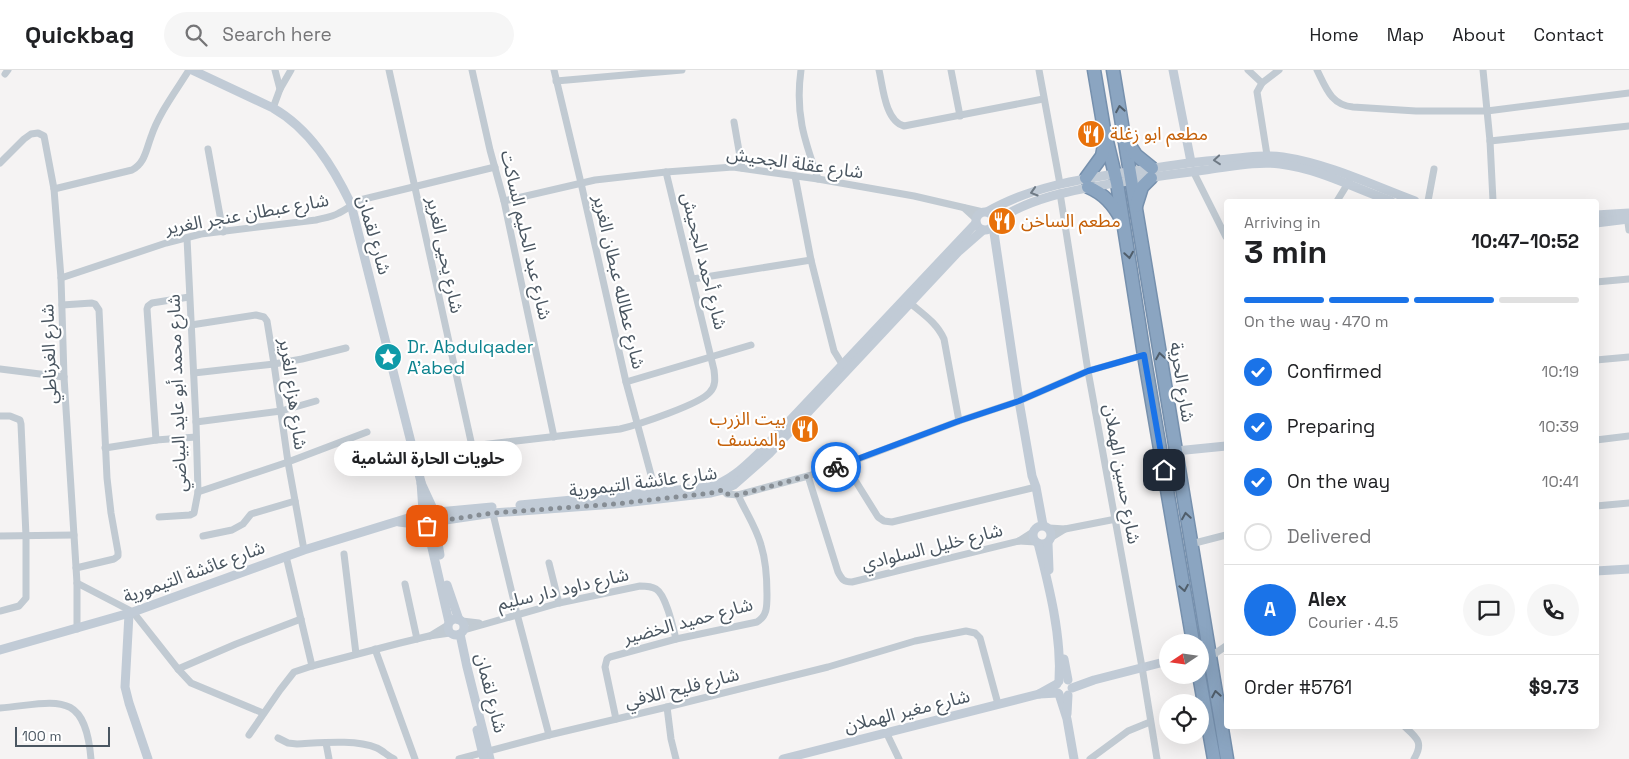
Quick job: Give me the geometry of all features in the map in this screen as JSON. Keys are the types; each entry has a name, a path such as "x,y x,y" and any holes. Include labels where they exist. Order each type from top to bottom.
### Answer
{"highway":[{"name":"شارع الحرية","path":"1094,70 1104,129 1117,178 1144,355 1192,634"},
{"name":"شارع الحرية","path":"1113,70 1227,759"},
{"path":"1104,129 1105,146 1102,156 1087,183 1108,200 1125,227"},
{"path":"1124,133 1136,155 1151,173 1142,187 1135,208"},
{"path":"1200,684 1214,759"}],"street":[{"name":"شارع لقمان","path":"191,70 273,108 294,121 313,141 339,178 351,204 467,667 486,755"},
{"path":"54,189 132,170 137,167 143,159 158,121 191,70"},
{"path":"275,70 280,89"},
{"path":"273,108 280,89 291,70"},
{"name":"شارع يحيى الغرير","path":"389,70 472,446"},
{"name":"شارع عبد الحليم الساكت","path":"472,70 504,201 554,437"},
{"name":"شارع عطالله عبطان الغرير","path":"554,70 626,382 657,496"},
{"path":"556,81 631,72 682,70"},
{"path":"801,70 798,95 800,122 818,179"},
{"path":"880,70 889,113 899,125 904,126 1043,99"},
{"path":"952,70 960,116"},
{"path":"1039,70 1060,184"},
{"path":"1173,70 1192,167 1224,233"},
{"path":"1248,70 1262,83"},
{"path":"1265,159 1257,96 1262,83 1279,70"},
{"path":"1317,70 1334,100 1344,106 1416,111 1487,111 1629,93"},
{"path":"1483,70 1493,199"},
{"path":"734,122 742,168"},
{"path":"1490,142 1629,126"},
{"name":"شارع الغرناطي","path":"0,163 27,136 35,133 42,134 46,141 54,189 61,278 64,378 77,582 77,629"},
{"path":"208,149 223,232"},
{"path":"976,221 980,213 1016,198 1060,184 1087,183 1192,167 1265,159 1296,159 1350,180 1386,197 1400,199"},
{"name":"شارع عبطان عنجر الغرير","path":"61,278 201,234 316,220 341,212 351,204 369,198 495,167"},
{"name":"شارع عقلة الجحيش","path":"504,201 595,180 721,167 742,168 818,179 914,196 985,212"},
{"path":"1428,199 1434,170"},
{"name":"شارع أحمد الجحيش","path":"666,172 712,358"},
{"path":"796,176 811,260 834,351 842,364"},
{"path":"1338,199 1350,180"},
{"name":"شارع عائشة التيمورية","path":"0,650 131,613 286,556 398,522 407,517 430,517 492,510 575,507 709,487 721,487 739,480 769,454 959,251 1004,215 1087,183"},
{"name":"شارع حسين الهملان","path":"1060,194 1088,371 1116,519 1157,759"},
{"path":"962,206 976,221 980,229 989,228"},
{"path":"985,212 993,216 989,228 998,265 1051,587 1067,719 1074,759"},
{"path":"1599,215 1628,216"},
{"path":"1599,221 1628,216"},
{"path":"1628,216 1629,230"},
{"name":"شارع عائشة التيمورية","path":"721,487 765,447 976,221"},
{"name":"شارع محمد أبو عايد البياضي","path":"160,517 190,515 194,513 198,492 194,374 186,238"},
{"path":"693,279 811,260"},
{"path":"1599,282 1629,279"},
{"path":"156,440 147,309 152,303 189,297"},
{"path":"62,305 92,303 98,306 99,310 108,487 118,552 118,556 114,559 76,568"},
{"path":"910,303 941,331 959,421"},
{"name":"شارع هزاع الغرير","path":"191,325 256,314 261,315 267,321 288,462 304,550"},
{"name":"شارع أحمد الجحيش","path":"626,382 751,345"},
{"path":"194,374 274,364 346,348"},
{"path":"721,487 727,494 738,495 808,476 1019,401 1088,371 1144,355"},
{"path":"1599,360 1629,356"},
{"path":"414,455 472,446 620,429 637,425 709,394 714,388 715,379 712,358"},
{"path":"0,368 64,378"},
{"path":"196,422 280,411 316,401"},
{"path":"0,416 15,417 20,420 21,424 26,536 26,598 20,606 0,612"},
{"path":"198,492 288,462 367,432"},
{"path":"1599,440 1629,436"},
{"path":"105,448 156,440 196,437"},
{"path":"1176,451 1224,446"},
{"path":"845,464 878,517 884,521 892,522 1034,487"},
{"name":"شارع خليل السلوادي","path":"808,476 838,572 842,580 846,582 1019,541 1065,528 1116,519"},
{"name":"شارع حميد الخضير","path":"616,720 605,667 607,659 676,638 757,622 764,616 767,610 767,574 760,542 738,495"},
{"path":"203,536 232,530 243,524 251,514 295,501"},
{"path":"1599,506 1629,503"},
{"path":"492,510 548,734"},
{"path":"0,536 74,535"},
{"path":"1191,544 1224,536"},
{"path":"344,554 356,654"},
{"path":"286,556 312,666"},
{"path":"549,563 559,603"},
{"path":"1599,571 1629,569"},
{"path":"77,582 131,613 192,683 263,713"},
{"path":"405,584 417,639"},
{"name":"شارع داود دار سليم","path":"249,735 291,675 300,670 456,628 482,624 559,603 640,586 650,586 659,591 664,600 676,638"},
{"path":"131,613 125,687 148,759"},
{"path":"178,668 301,620"},
{"name":"شارع فليح اللافي","path":"459,759 486,755 548,734 616,720 849,661 915,641 971,631 980,638 998,704"},
{"path":"1210,658 1224,648"},
{"path":"375,650 414,759"},
{"name":"شارع مغير الهملان","path":"783,759 1159,663"},
{"path":"0,708 58,703 75,709 85,726 90,745 91,759"},
{"path":"667,707 671,739 676,759"},
{"path":"1090,759 1128,731 1150,722"},
{"path":"1407,729 1419,742 1418,752 1414,759"},
{"path":"887,734 899,759"},
{"path":"278,738 288,743 297,744 326,743 369,746 394,759"},
{"path":"326,743 330,759"}],"way so far":[{"path":"427,526 435,525 439,521 493,513 615,504 723,490 724,493 738,495 836,467"}],"place":[{"name":"مطعم ابو زغلة","path":"1091,134"},
{"name":"مطعم الساخن","path":"1002,221"},
{"name":"Dr. Abdulqader A'abed","path":"388,357"},
{"name":"بيت الزرب والمنسف","path":"805,429"},
{"name":"حلويات الحارة الشامية","path":"427,526"}],"route":[{"path":"836,467 959,421 1019,401 1088,371 1144,355 1164,470"}]}
